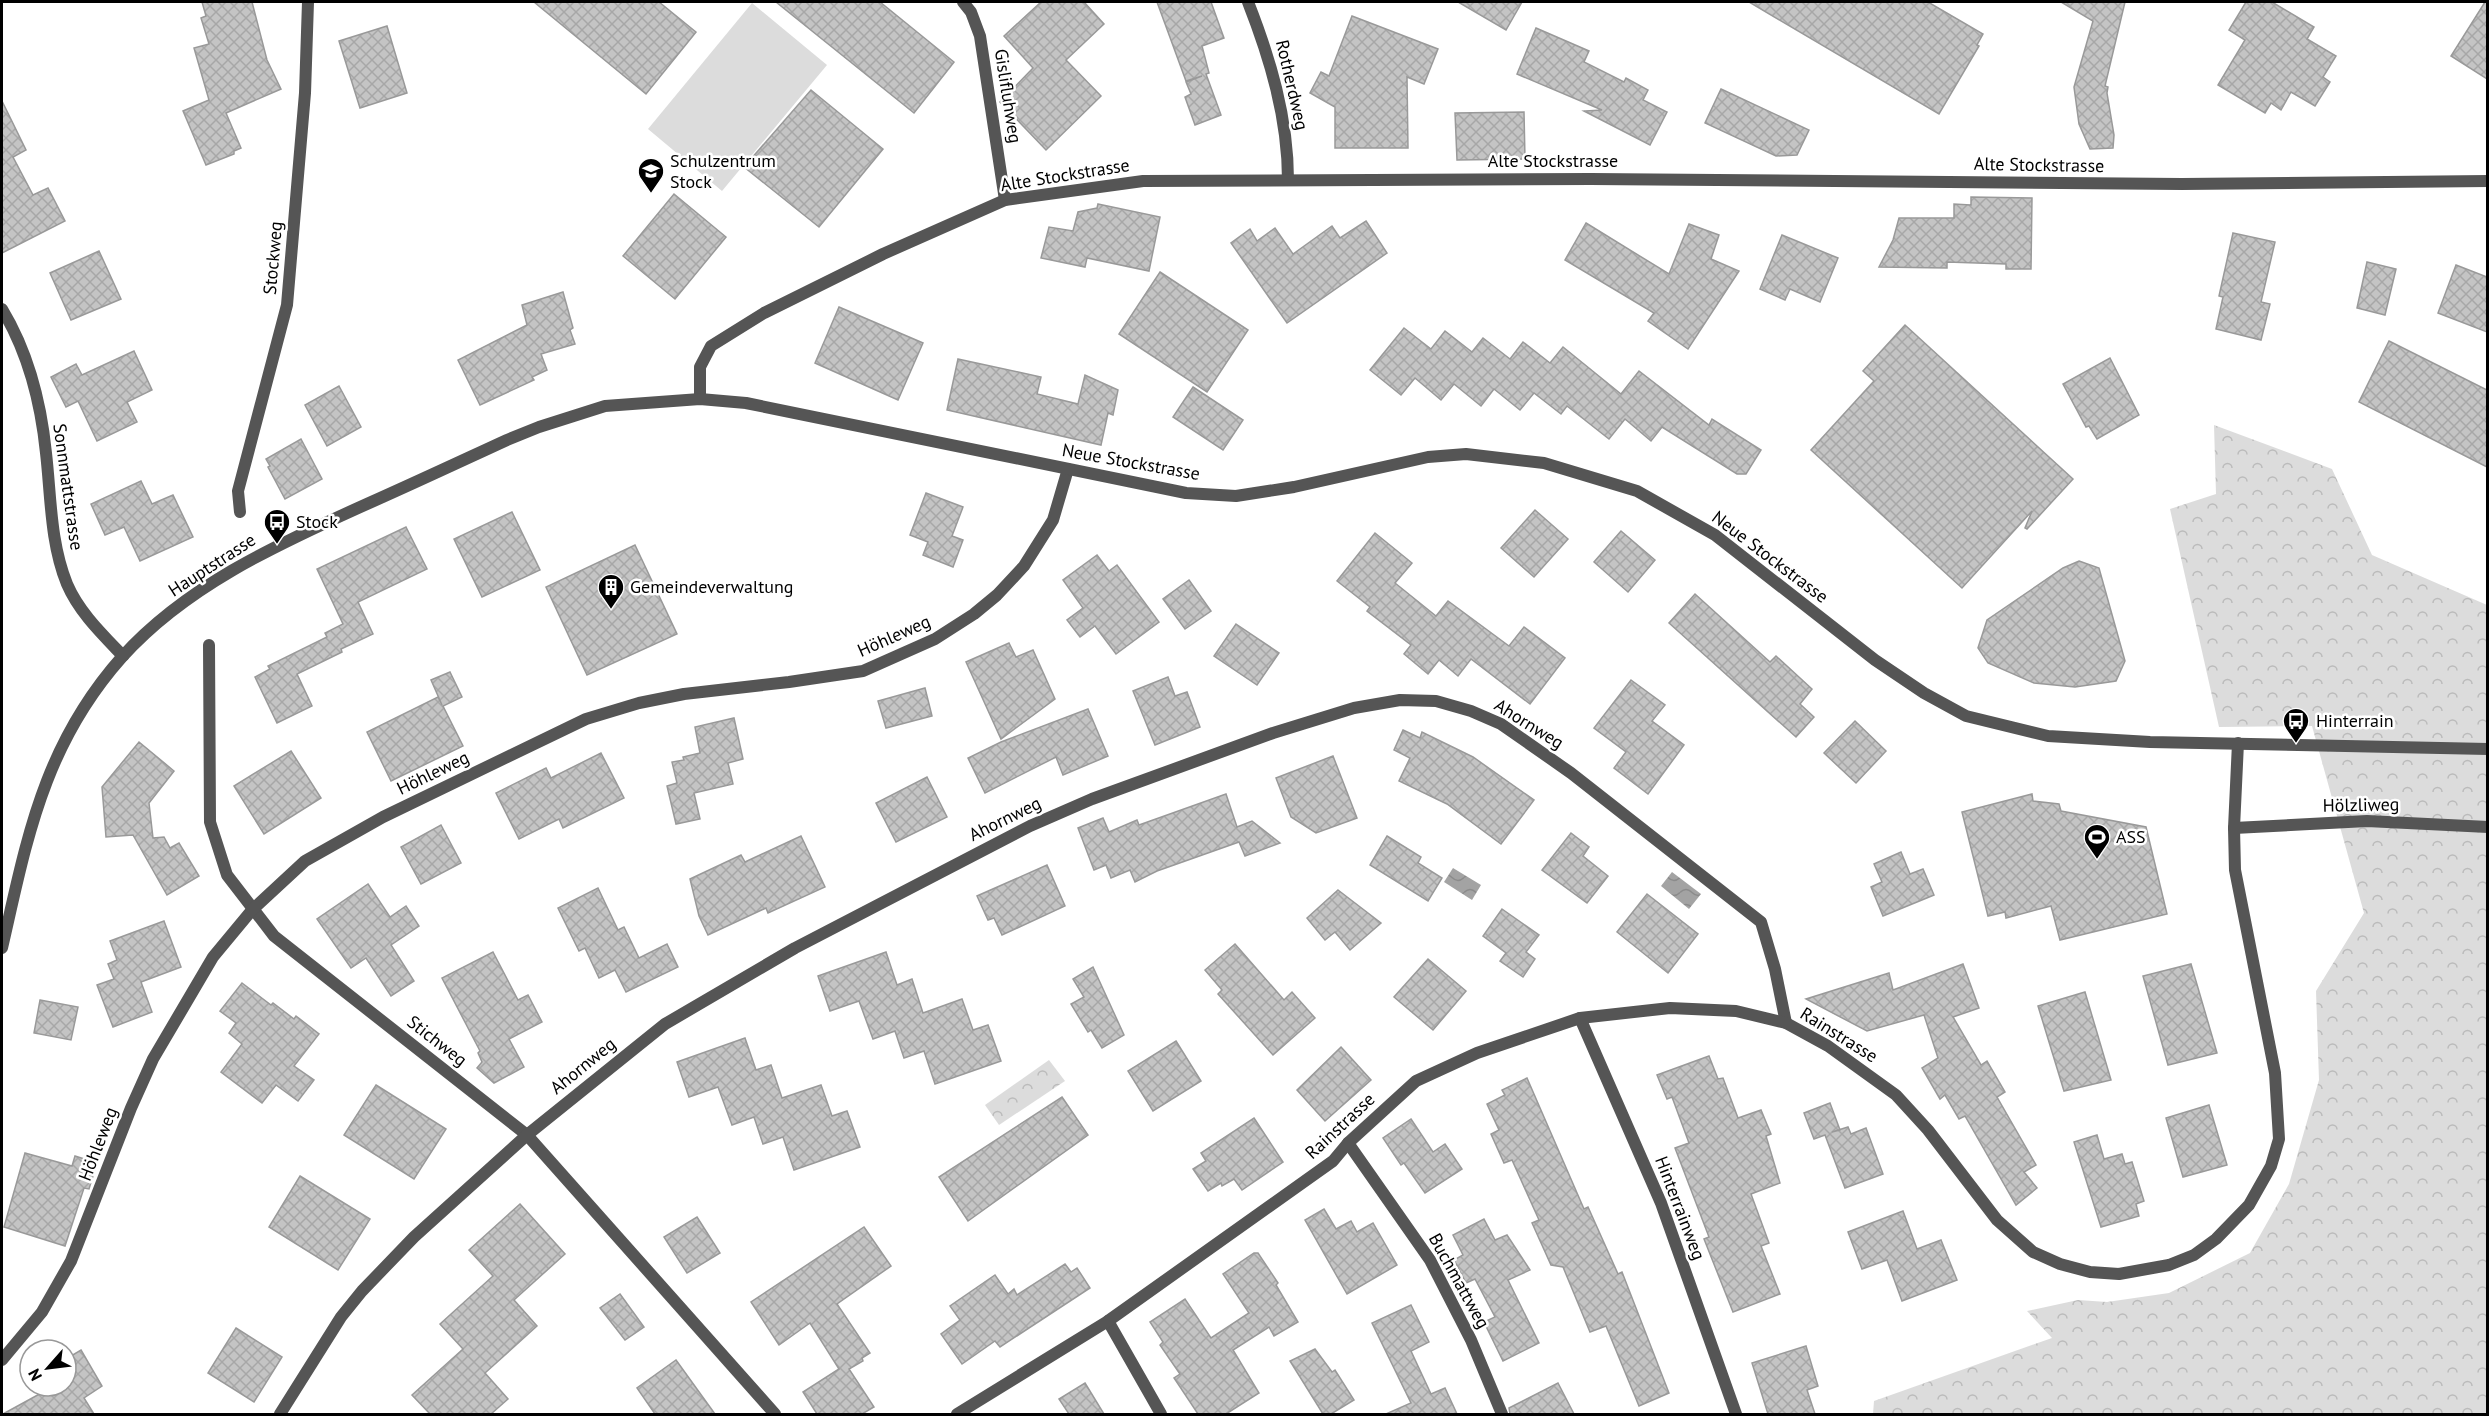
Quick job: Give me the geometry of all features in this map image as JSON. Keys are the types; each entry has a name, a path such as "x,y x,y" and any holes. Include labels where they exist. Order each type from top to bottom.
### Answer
{"street":[{"name":"Stockweg","path":"240,512 238,491 287,305 304,104 308,2"},
{"name":"Gislifluhweg","path":"963,2 971,12 980,36 1005,200"},
{"name":"Rotherdweg","path":"1248,2 1263,39 1278,99 1288,149 1288,180"},
{"name":"Alte Stockstrasse","path":"700,399 700,367 711,346 764,313 877,256 1005,200 1143,181 1603,179 2182,184 2487,181"},
{"name":"Sonnmattstrasse","path":"2,309 23,351 34,387 46,450 53,532 67,585 90,622 123,656"},
{"name":"Neue Stockstrasse","path":"700,399 746,403 1186,493 1236,496 1294,487 1428,457 1466,454 1544,463 1637,491 1715,535 1875,660 1924,693 1966,716 2048,736 2150,742 2487,749"},
{"name":"Hauptstrasse","path":"2,948 34,817 48,780 75,722 123,656 164,619 200,592 277,545 507,440 605,406 700,399"},
{"name":"Höhleweg","path":"2,1360 42,1312 71,1262 131,1108 153,1059 213,957 252,910 305,861 383,817 586,720 639,703 684,694 789,682 863,670 935,639 974,614 997,595 1024,566 1053,520 1068,469"},
{"name":"Stichweg","path":"209,645 210,822 227,875 252,910 274,936 526,1135 775,1414"},
{"name":"Ahornweg","path":"280,1414 338,1322 362,1291 414,1237 526,1135 665,1024 795,948 1030,826 1092,799 1273,733 1354,708 1400,700 1436,701 1471,711 1501,724 1571,773 1761,922 1775,969 1786,1023"},
{"name":"Rainstrasse","path":"957,1414 1108,1321 1333,1161 1348,1143 1416,1081 1477,1053 1580,1018 1670,1008 1736,1011 1786,1023 1828,1046 1896,1095 1928,1130 1997,1220 2032,1251 2060,1264 2090,1272 2119,1274 2169,1265 2194,1255 2216,1239 2249,1205 2271,1166 2278,1139 2275,1073 2235,870 2234,828 2238,743"},
{"name":"Hölzliweg","path":"2234,828 2367,820 2487,827"},
{"name":"Hinterrainweg","path":"1580,1018 1661,1203 1736,1414"},
{"name":"Buchmattweg","path":"1348,1143 1430,1260 1472,1340 1502,1414"},
{"path":"1108,1321 1161,1414"}],"green space":[{"path":"752,3 827,65 722,191 648,129"},
{"path":"2214,425 2332,469 2372,555 2487,605 2487,1414 1873,1414 1874,1401 2052,1338 2027,1311 2078,1300 2107,1302 2169,1293 2250,1253 2289,1184 2319,1080 2316,991 2364,913 2312,726 2219,727 2170,509 2216,494"},
{"path":"1049,1060 1065,1081 999,1125 985,1105"}],"water":[{"path":"1453,868 1481,885 1472,900 1444,882"},
{"path":"1672,872 1701,894 1689,909 1661,886"}],"building":[{"path":"202,2 252,2 267,60 281,89 226,113 241,148 234,151 234,154 206,165 183,111 209,100 194,48 209,44 201,18 206,16"},
{"path":"534,2 659,2 696,32 646,94"},
{"path":"776,2 880,2 954,62 914,113"},
{"path":"1041,2 1084,2 1104,24 1066,60 1101,96 1046,150 1000,102 1033,68 1004,36"},
{"path":"1157,2 1211,2 1224,38 1202,46 1209,73 1206,74 1221,115 1195,125 1185,97 1191,94 1186,82 1202,76 1186,81"},
{"path":"1458,2 1522,2 1506,30"},
{"path":"1749,2 1928,2 1983,34 1977,45 1979,46 1939,114"},
{"path":"2061,2 2125,2 2105,86 2108,87 2114,135 2113,148 2090,149 2079,124 2074,87 2093,21"},
{"path":"2246,2 2272,2 2314,27 2307,39 2336,56 2323,77 2330,82 2315,106 2291,92 2281,110 2271,103 2265,113 2218,85 2245,40 2229,30"},
{"path":"2487,2 2487,79 2451,56"},
{"path":"1352,16 1438,49 1424,84 1407,77 1408,148 1335,148 1335,107 1310,93 1321,72 1329,76"},
{"path":"387,26 407,93 360,108 339,41"},
{"path":"1536,28 1589,51 1584,62 1624,82 1626,78 1648,90 1643,100 1667,112 1650,145 1584,111 1602,110 1517,74"},
{"path":"1721,89 1809,130 1797,155 1776,156 1705,123"},
{"path":"811,90 883,149 819,227 744,167"},
{"path":"2,101 26,150 13,157 33,195 48,188 65,221 2,253"},
{"path":"1524,112 1525,159 1457,160 1455,113"},
{"path":"674,194 726,237 675,299 623,256"},
{"path":"1971,197 2032,198 2031,269 2006,269 2006,264 1947,262 1947,268 1879,267 1893,240 1899,218 1954,218 1954,204 1971,205"},
{"path":"1098,204 1160,217 1149,271 1087,258 1085,267 1041,258 1049,227 1073,231 1078,212 1097,208"},
{"path":"1366,221 1387,253 1287,323 1231,243 1250,229 1257,241 1275,228 1293,254 1332,226 1340,238"},
{"path":"1586,223 1669,274 1689,224 1719,235 1711,259 1739,271 1688,349 1648,321 1654,313 1565,260"},
{"path":"2233,233 2275,242 2261,302 2270,304 2261,340 2216,329 2223,297 2219,296"},
{"path":"1782,235 1838,258 1820,302 1790,289 1785,300 1760,289"},
{"path":"99,251 121,299 71,320 50,273"},
{"path":"2367,262 2396,269 2385,315 2357,308"},
{"path":"2456,265 2487,277 2487,332 2438,313"},
{"path":"1160,272 1248,330 1207,392 1119,334"},
{"path":"563,292 575,344 541,354 547,370 532,377 534,380 480,405 458,360 527,325 522,305"},
{"path":"839,307 923,343 898,400 815,363"},
{"path":"1905,325 2073,479 2027,529 2025,528 2032,511 1962,588 1811,450 1874,381 1863,371"},
{"path":"1404,328 1431,349 1445,331 1472,352 1483,338 1510,359 1523,342 1550,363 1563,347 1621,394 1639,371 1709,425 1712,419 1761,450 1746,474 1737,474 1662,427 1651,441 1625,419 1609,439 1567,406 1561,414 1534,393 1520,410 1494,389 1481,406 1454,384 1441,400 1415,378 1401,395 1370,370"},
{"path":"2389,341 2487,390 2487,467 2359,402"},
{"path":"134,351 152,390 127,402 137,422 97,441 78,401 66,407 51,377 76,364 82,375"},
{"path":"2110,358 2139,415 2097,439 2089,426 2086,427 2063,384"},
{"path":"958,359 1041,377 1037,394 1078,404 1085,375 1118,390 1113,415 1108,413 1101,445 947,410"},
{"path":"339,386 361,427 327,446 305,405"},
{"path":"1193,387 1243,420 1223,450 1173,417"},
{"path":"301,439 322,479 285,499 266,459"},
{"path":"141,481 152,504 173,495 193,537 140,561 124,527 105,535 91,504"},
{"path":"926,493 963,507 952,536 963,540 953,567 923,555 928,542 910,535"},
{"path":"1535,510 1568,539 1534,577 1501,548"},
{"path":"512,512 540,570 482,597 454,539"},
{"path":"406,527 427,569 358,602 373,634 297,674 312,706 277,723 255,677 270,669 268,666 327,637 325,633 343,624 317,569"},
{"path":"1621,531 1655,560 1628,592 1594,562"},
{"path":"1375,533 1412,563 1395,583 1436,616 1448,601 1509,646 1524,627 1565,658 1530,704 1471,659 1458,676 1439,660 1428,674 1404,654 1411,645 1367,611 1370,607 1337,581"},
{"name":"Gemeindeverwaltung","path":"635,545 677,634 587,675 546,587"},
{"path":"1097,555 1109,571 1117,565 1159,622 1116,654 1095,626 1080,637 1067,620 1083,608 1063,580"},
{"path":"2079,561 2099,568 2125,661 2116,681 2075,687 2034,683 1988,663 1978,648 1987,620 2063,568"},
{"path":"1189,580 1211,611 1185,629 1163,599"},
{"path":"1695,594 1770,662 1776,656 1812,689 1800,704 1814,717 1796,737 1669,623"},
{"path":"1236,624 1279,653 1257,685 1214,656"},
{"path":"1009,643 1016,657 1033,650 1055,699 1001,739 966,662"},
{"path":"450,672 462,697 443,706 463,746 391,781 367,732 438,697 442,705 431,680"},
{"path":"1168,677 1175,696 1187,692 1200,727 1155,745 1133,691"},
{"path":"1631,680 1665,705 1652,721 1684,745 1648,794 1614,768 1626,752 1594,728"},
{"path":"925,688 932,716 886,728 878,701"},
{"path":"1088,709 1108,756 1063,775 1056,757 985,793 968,758 1001,742"},
{"path":"734,718 743,759 728,763 733,784 694,793 700,819 676,824 667,786 677,783 672,762 700,753 695,727"},
{"path":"1855,721 1886,751 1856,783 1824,753"},
{"path":"1403,730 1420,738 1422,732 1473,757 1534,800 1501,844 1447,804 1399,781 1410,758 1394,750"},
{"path":"139,742 174,771 149,803 153,838 164,837 170,848 179,843 199,876 167,895 133,835 106,837 102,787"},
{"path":"291,751 321,798 264,834 234,786"},
{"path":"601,753 624,798 563,828 559,819 519,839 496,793 546,768 551,778"},
{"path":"1333,756 1357,818 1316,833 1291,817 1276,778"},
{"path":"927,777 947,817 896,842 876,803"},
{"path":"1226,794 1237,827 1252,821 1280,843 1245,856 1239,842 1157,871 1135,882 1130,870 1111,878 1106,865 1094,870 1078,828 1103,818 1109,832 1137,820 1139,825"},
{"path":"2032,794 2033,801 2059,804 2061,811 2146,827 2167,914 2060,940 2051,906 2006,918 2005,912 1988,916 1962,812"},
{"path":"441,825 461,863 421,884 401,847"},
{"path":"1571,833 1589,847 1583,856 1608,876 1587,903 1542,870"},
{"path":"801,836 825,887 768,913 766,908 708,935 699,916 690,879 741,855 745,862"},
{"path":"1387,836 1421,857 1418,863 1442,878 1428,901 1370,865"},
{"path":"1901,852 1910,874 1923,869 1934,895 1883,916 1871,887 1882,882 1874,864"},
{"path":"1047,865 1065,906 1002,935 994,918 988,920 977,896"},
{"path":"368,884 390,917 406,906 419,926 391,945 414,981 391,996 366,958 351,968 317,919"},
{"path":"598,888 618,930 624,927 639,958 667,944 678,967 626,992 615,970 599,978 585,948 579,951 558,908"},
{"path":"1338,890 1381,923 1350,950 1335,932 1325,940 1307,918"},
{"path":"1647,894 1698,934 1668,973 1617,932"},
{"path":"1502,909 1539,935 1526,952 1535,959 1523,977 1500,961 1506,953 1483,936"},
{"path":"164,921 181,967 141,982 152,1012 113,1027 97,985 114,979 108,964 117,960 110,941"},
{"path":"1235,944 1284,1000 1292,992 1315,1018 1273,1055 1218,994 1222,990 1205,970"},
{"path":"493,952 518,1000 528,995 542,1022 509,1039 524,1067 494,1083 477,1068 482,1062 478,1053 480,1051 442,978"},
{"path":"886,952 897,985 912,979 923,1013 962,999 973,1030 988,1025 1001,1061 935,1084 924,1051 904,1058 895,1031 873,1039 859,1001 830,1011 818,976"},
{"path":"1428,959 1466,991 1433,1030 1394,997"},
{"path":"1963,964 1979,1008 1953,1017 1981,1065 1987,1061 2005,1092 1997,1097 2036,1165 2024,1172 2037,1188 2016,1205 1965,1116 1959,1119 1945,1095 1940,1099 1922,1068 1938,1058 1924,1015 1867,1031 1806,999 1889,973 1893,990"},
{"path":"2191,964 2217,1053 2168,1065 2143,976"},
{"path":"1093,967 1124,1035 1102,1048 1091,1030 1088,1032 1071,1004 1084,997 1073,979"},
{"path":"242,983 271,1005 273,1003 294,1019 296,1016 319,1034 294,1066 314,1080 298,1101 276,1085 262,1103 221,1072 242,1044 229,1033 236,1023 220,1011"},
{"path":"2085,992 2111,1080 2064,1091 2038,1006"},
{"path":"40,1000 78,1007 71,1040 34,1033"},
{"path":"745,1038 756,1070 771,1065 782,1098 821,1085 832,1116 847,1111 860,1147 794,1170 783,1137 763,1144 754,1117 732,1125 718,1087 689,1097 677,1062"},
{"path":"1176,1041 1201,1081 1153,1111 1128,1071"},
{"path":"1341,1047 1371,1080 1325,1121 1297,1090"},
{"path":"1709,1056 1718,1079 1723,1078 1738,1118 1761,1110 1771,1134 1766,1136 1780,1183 1751,1194 1769,1243 1761,1246 1780,1294 1733,1312 1704,1239 1709,1237 1675,1148 1689,1143 1672,1097 1667,1099 1657,1075"},
{"path":"1527,1078 1584,1209 1588,1207 1618,1274 1622,1272 1669,1393 1639,1406 1606,1326 1590,1332 1563,1267 1551,1265 1532,1223 1539,1220 1512,1160 1504,1163 1491,1134 1499,1130 1487,1104 1505,1095 1502,1090"},
{"path":"376,1085 446,1129 414,1179 344,1135"},
{"path":"1062,1097 1088,1135 968,1221 939,1177"},
{"path":"1830,1103 1840,1130 1848,1127 1851,1134 1866,1128 1883,1174 1845,1188 1825,1135 1814,1139 1804,1113"},
{"path":"2209,1105 2227,1165 2183,1177 2166,1118"},
{"path":"1254,1118 1283,1162 1242,1190 1234,1179 1222,1186 1221,1183 1208,1191 1193,1169 1206,1161 1201,1153"},
{"path":"1411,1119 1433,1152 1445,1144 1462,1169 1425,1193 1404,1163 1401,1165 1383,1138"},
{"path":"2097,1135 2104,1159 2122,1154 2125,1164 2132,1162 2144,1201 2136,1204 2139,1216 2101,1227 2074,1142"},
{"path":"25,1153 72,1166 75,1156 97,1163 89,1189 84,1188 65,1246 4,1227"},
{"path":"300,1176 370,1219 338,1270 269,1227"},
{"path":"520,1204 565,1254 514,1300 537,1326 485,1373 508,1399 491,1414 430,1414 412,1395 463,1349 440,1324 493,1276 469,1250"},
{"path":"1324,1209 1336,1229 1351,1221 1357,1232 1373,1223 1397,1265 1347,1294 1305,1220"},
{"path":"1903,1211 1917,1249 1941,1240 1957,1280 1902,1301 1887,1260 1862,1269 1848,1232"},
{"path":"697,1217 720,1253 687,1273 664,1237"},
{"path":"1484,1219 1495,1240 1507,1235 1530,1270 1508,1280 1539,1343 1503,1361 1484,1322 1495,1317 1475,1279 1466,1283 1454,1260 1463,1255 1453,1235"},
{"path":"864,1227 891,1266 837,1304 870,1353 862,1358 863,1361 849,1369 874,1407 862,1414 817,1414 803,1392 839,1369 810,1323 779,1345 751,1302"},
{"path":"1254,1253 1258,1253 1278,1283 1276,1285 1298,1322 1274,1336 1269,1327 1233,1350 1259,1393 1226,1414 1198,1414 1174,1378 1180,1374 1160,1345 1163,1342 1150,1322 1185,1299 1211,1338 1249,1313 1223,1274"},
{"path":"1065,1264 1071,1272 1077,1268 1090,1288 1000,1347 995,1341 962,1364 941,1334 960,1320 950,1306 995,1275 1008,1294 1014,1289 1017,1295"},
{"path":"620,1294 644,1327 625,1340 600,1308"},
{"path":"1411,1305 1429,1342 1411,1351 1431,1394 1445,1388 1457,1414 1386,1414 1411,1403 1372,1323"},
{"path":"236,1328 282,1357 254,1402 208,1373"},
{"path":"1806,1346 1818,1386 1807,1390 1815,1414 1768,1414 1752,1363"},
{"path":"1315,1349 1332,1372 1335,1370 1354,1400 1331,1414 1323,1414 1290,1361"},
{"path":"81,1350 102,1386 84,1398 94,1414 3,1414 32,1398 78,1398 78,1352"},
{"path":"676,1360 715,1414 655,1414 637,1388"},
{"path":"1085,1383 1104,1414 1069,1414 1059,1399"},
{"path":"1558,1383 1574,1414 1510,1414 1509,1408"}],"place":[{"name":"Schulzentrum Stock","path":"651,194"},
{"name":"Stock","path":"277,545"},
{"name":"Gemeindeverwaltung","path":"611,610"},
{"name":"Hinterrain","path":"2296,744"},
{"name":"ASS","path":"2097,860"}]}
